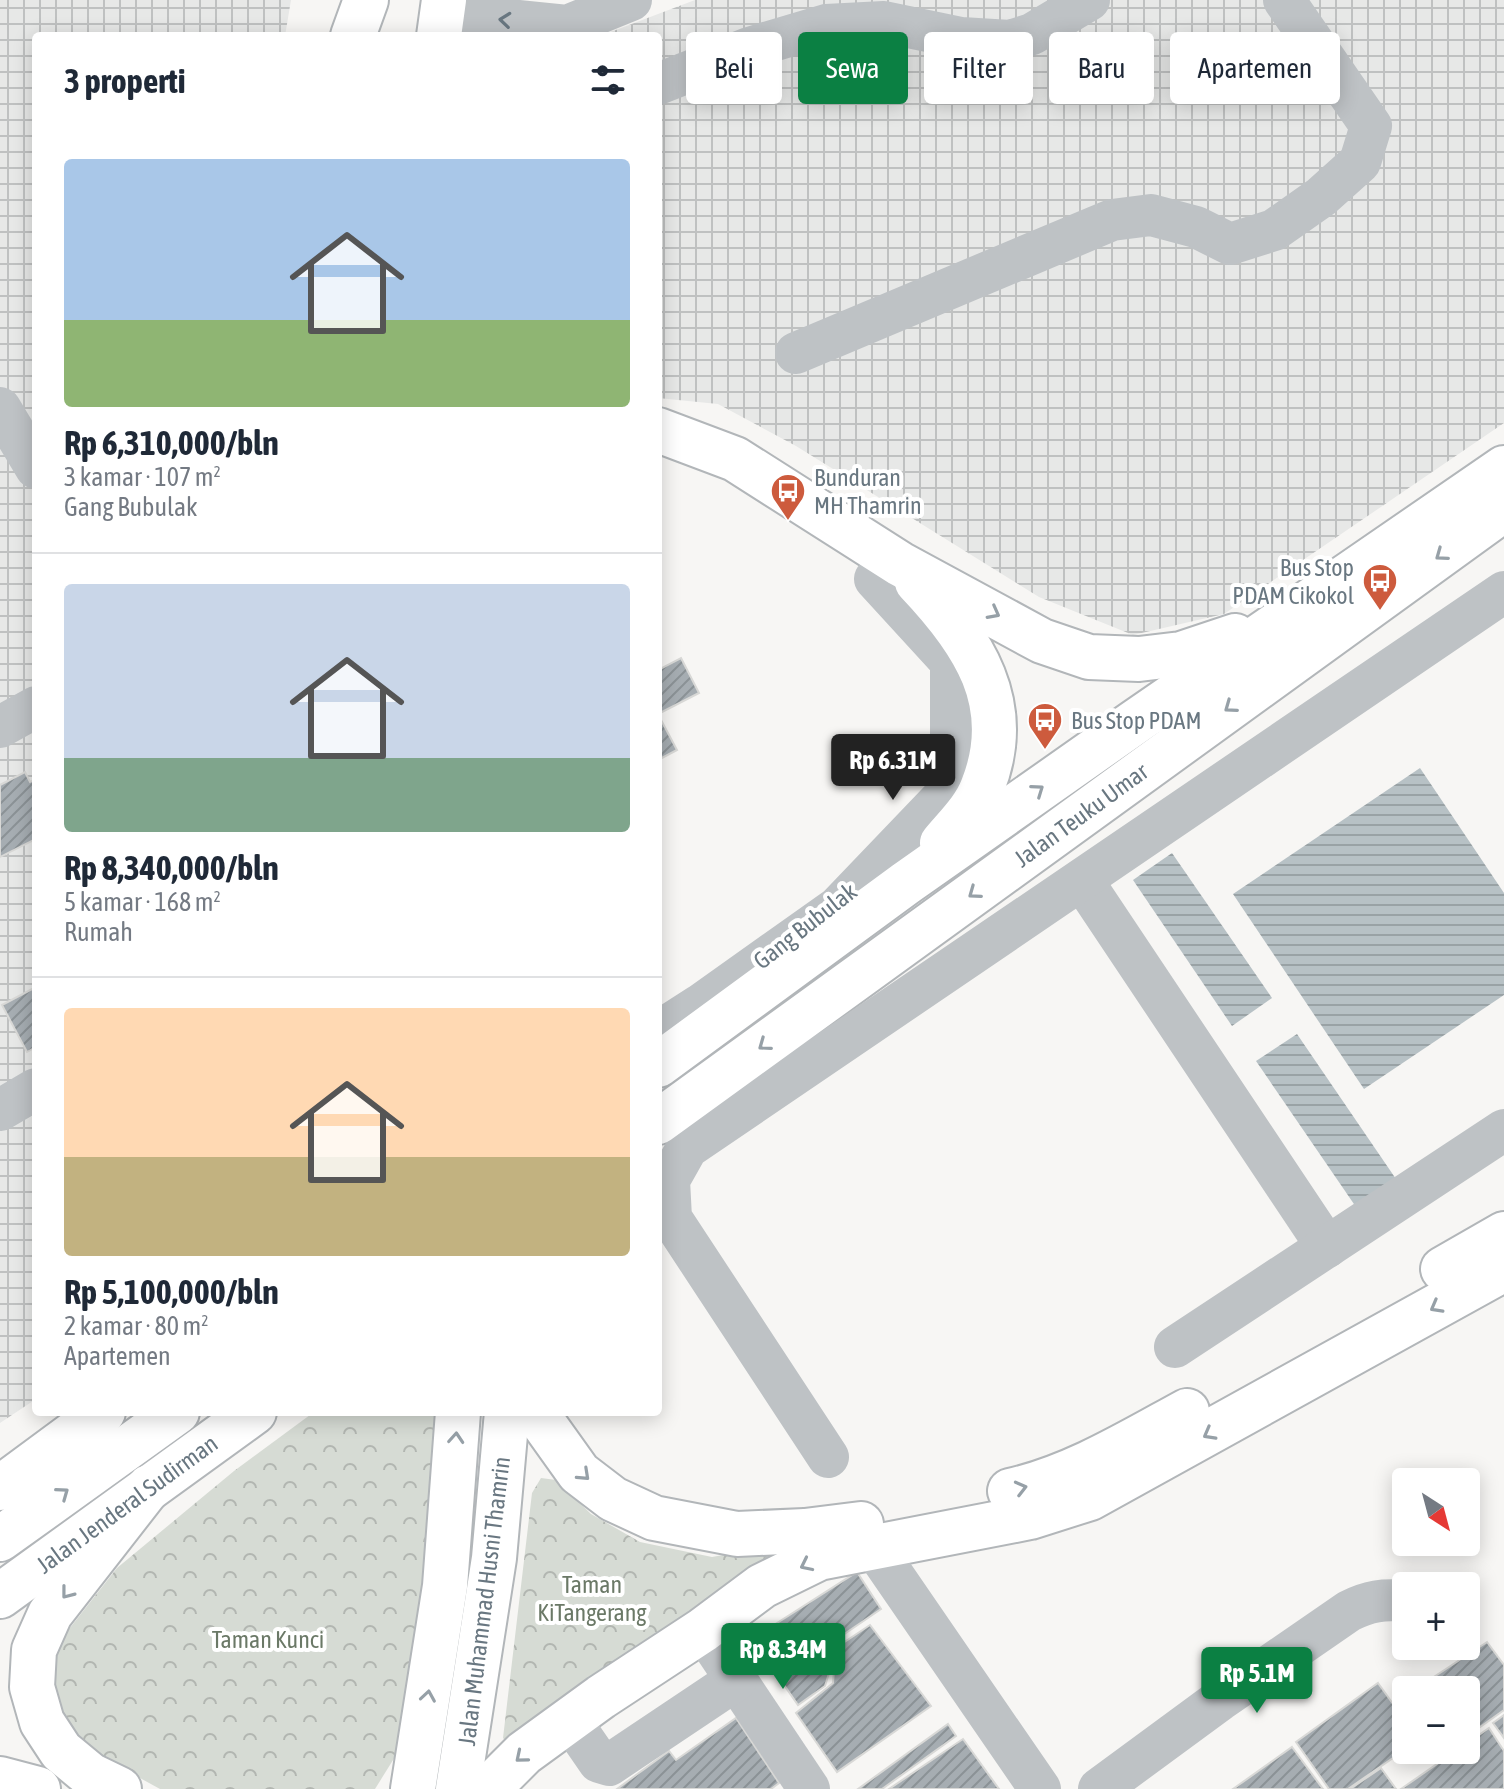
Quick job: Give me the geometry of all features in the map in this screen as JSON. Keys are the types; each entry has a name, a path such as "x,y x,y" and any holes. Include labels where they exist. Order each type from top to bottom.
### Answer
{"main road":[{"path":"355,32 368,0"},
{"path":"364,32 368,0"},
{"path":"662,432 735,459 900,564 1042,641 1089,657 1139,659 1181,654 1286,619"},
{"path":"662,464 735,459"},
{"name":"Jalan Teuku Umar","path":"662,1062 906,883 1504,468"},
{"name":"Jalan Teuku Umar","path":"662,1119 1504,509"},
{"path":"900,564 937,604 973,651 983,671 994,718 991,756 982,789 968,812 906,883"},
{"path":"541,1416 579,1473 613,1499 654,1518 737,1534 805,1531 872,1522 1032,1486 1119,1449 1504,1234"},
{"path":"488,1789 524,1753 762,1586 819,1558 1030,1517 1090,1498 1504,1269"},
{"path":"0,1488 98,1416"},
{"name":"Jalan Jenderal Sudirman","path":"0,1539 171,1416"},
{"name":"Jalan Jenderal Sudirman","path":"0,1596 248,1416"},
{"name":"Jalan Muhammad Husni Thamrin","path":"409,1784 445,1586 458,1416"},
{"name":"Jalan Muhammad Husni Thamrin","path":"458,1789 494,1558 507,1416"},
{"path":"119,1789 90,1775 61,1751 42,1722 32,1687 34,1650 50,1614 149,1487"},
{"path":"0,1779 38,1789"}],"street":[{"path":"442,16 567,13 631,0"},
{"path":"662,82 749,48 826,25 884,22 961,38 1010,41 1032,34 1089,0"},
{"path":"796,353 1112,220 1151,215 1196,227 1230,244 1274,230 1321,197 1360,162 1371,126 1284,0"},
{"path":"0,408 32,461"},
{"name":"Gang Bubulak","path":"662,1029 838,907 951,789 951,662 875,579 900,564"},
{"path":"828,1457 671,1218 669,1180 687,1148 1504,592"},
{"path":"0,727 32,709"},
{"path":"1082,880 1327,1247"},
{"path":"0,1110 32,1091"},
{"path":"1175,1347 1504,1130"},
{"path":"873,1546 1040,1789"},
{"path":"1099,1789 1349,1611 1369,1601 1392,1600"},
{"path":"703,1630 809,1789"},
{"path":"570,1720 599,1762 609,1765 736,1680"}],"shaded area":[{"path":"0,0 291,0 286,32 32,32 32,1402 0,1423"},
{"path":"695,0 1504,0 1504,423 1224,614 1133,635 1039,597 796,446 718,404 662,398 662,32 611,32"},
{"path":"1420,768 1504,893 1504,995 1364,1089 1233,894"},
{"path":"1172,853 1272,998 1232,1026 1133,880"},
{"path":"1297,1034 1396,1179 1356,1207 1256,1061"}],"green space":[{"name":"Taman Kunci","path":"309,1416 435,1416 413,1728 375,1789 160,1789 89,1750 68,1728 56,1700 52,1671 62,1638 117,1568 234,1471"},
{"name":"Taman KiTangerang","path":"541,1478 556,1480 591,1514 640,1542 712,1557 762,1548 775,1558 699,1604 526,1743 513,1749 503,1738 532,1493"}],"building":[{"path":"681,658 699,693 662,712 662,668"},
{"path":"662,722 677,750 662,758"},
{"path":"25,772 32,781 32,841 0,857 0,785"},
{"path":"32,989 32,1049 27,1052 2,1005"},
{"path":"857,1572 881,1609 818,1652 830,1670 825,1686 798,1705 752,1639"},
{"path":"870,1625 931,1706 837,1772 796,1713 833,1683 834,1670 825,1655"},
{"path":"1487,1642 1504,1665 1504,1710 1480,1727 1480,1676 1435,1676 1460,1660 1480,1660 1480,1647"},
{"path":"1378,1683 1392,1702 1392,1759 1348,1789 1329,1789 1296,1742"},
{"path":"1504,1715 1504,1738 1493,1723"},
{"path":"736,1718 779,1783 771,1789 617,1789 669,1751 676,1760"},
{"path":"948,1724 956,1736 882,1789 858,1789"},
{"path":"1489,1728 1504,1751 1504,1789 1401,1789 1437,1764 1480,1764 1480,1734"},
{"path":"963,1739 999,1789 889,1789"},
{"path":"1292,1747 1323,1789 1233,1789"},
{"path":"1381,1768 1396,1789 1350,1789"}],"place":[{"name":"Bunduran MH Thamrin","path":"788,522"},
{"name":"Bus Stop PDAM Cikokol","path":"1380,612"},
{"name":"Bus Stop PDAM","path":"1045,751"}]}
